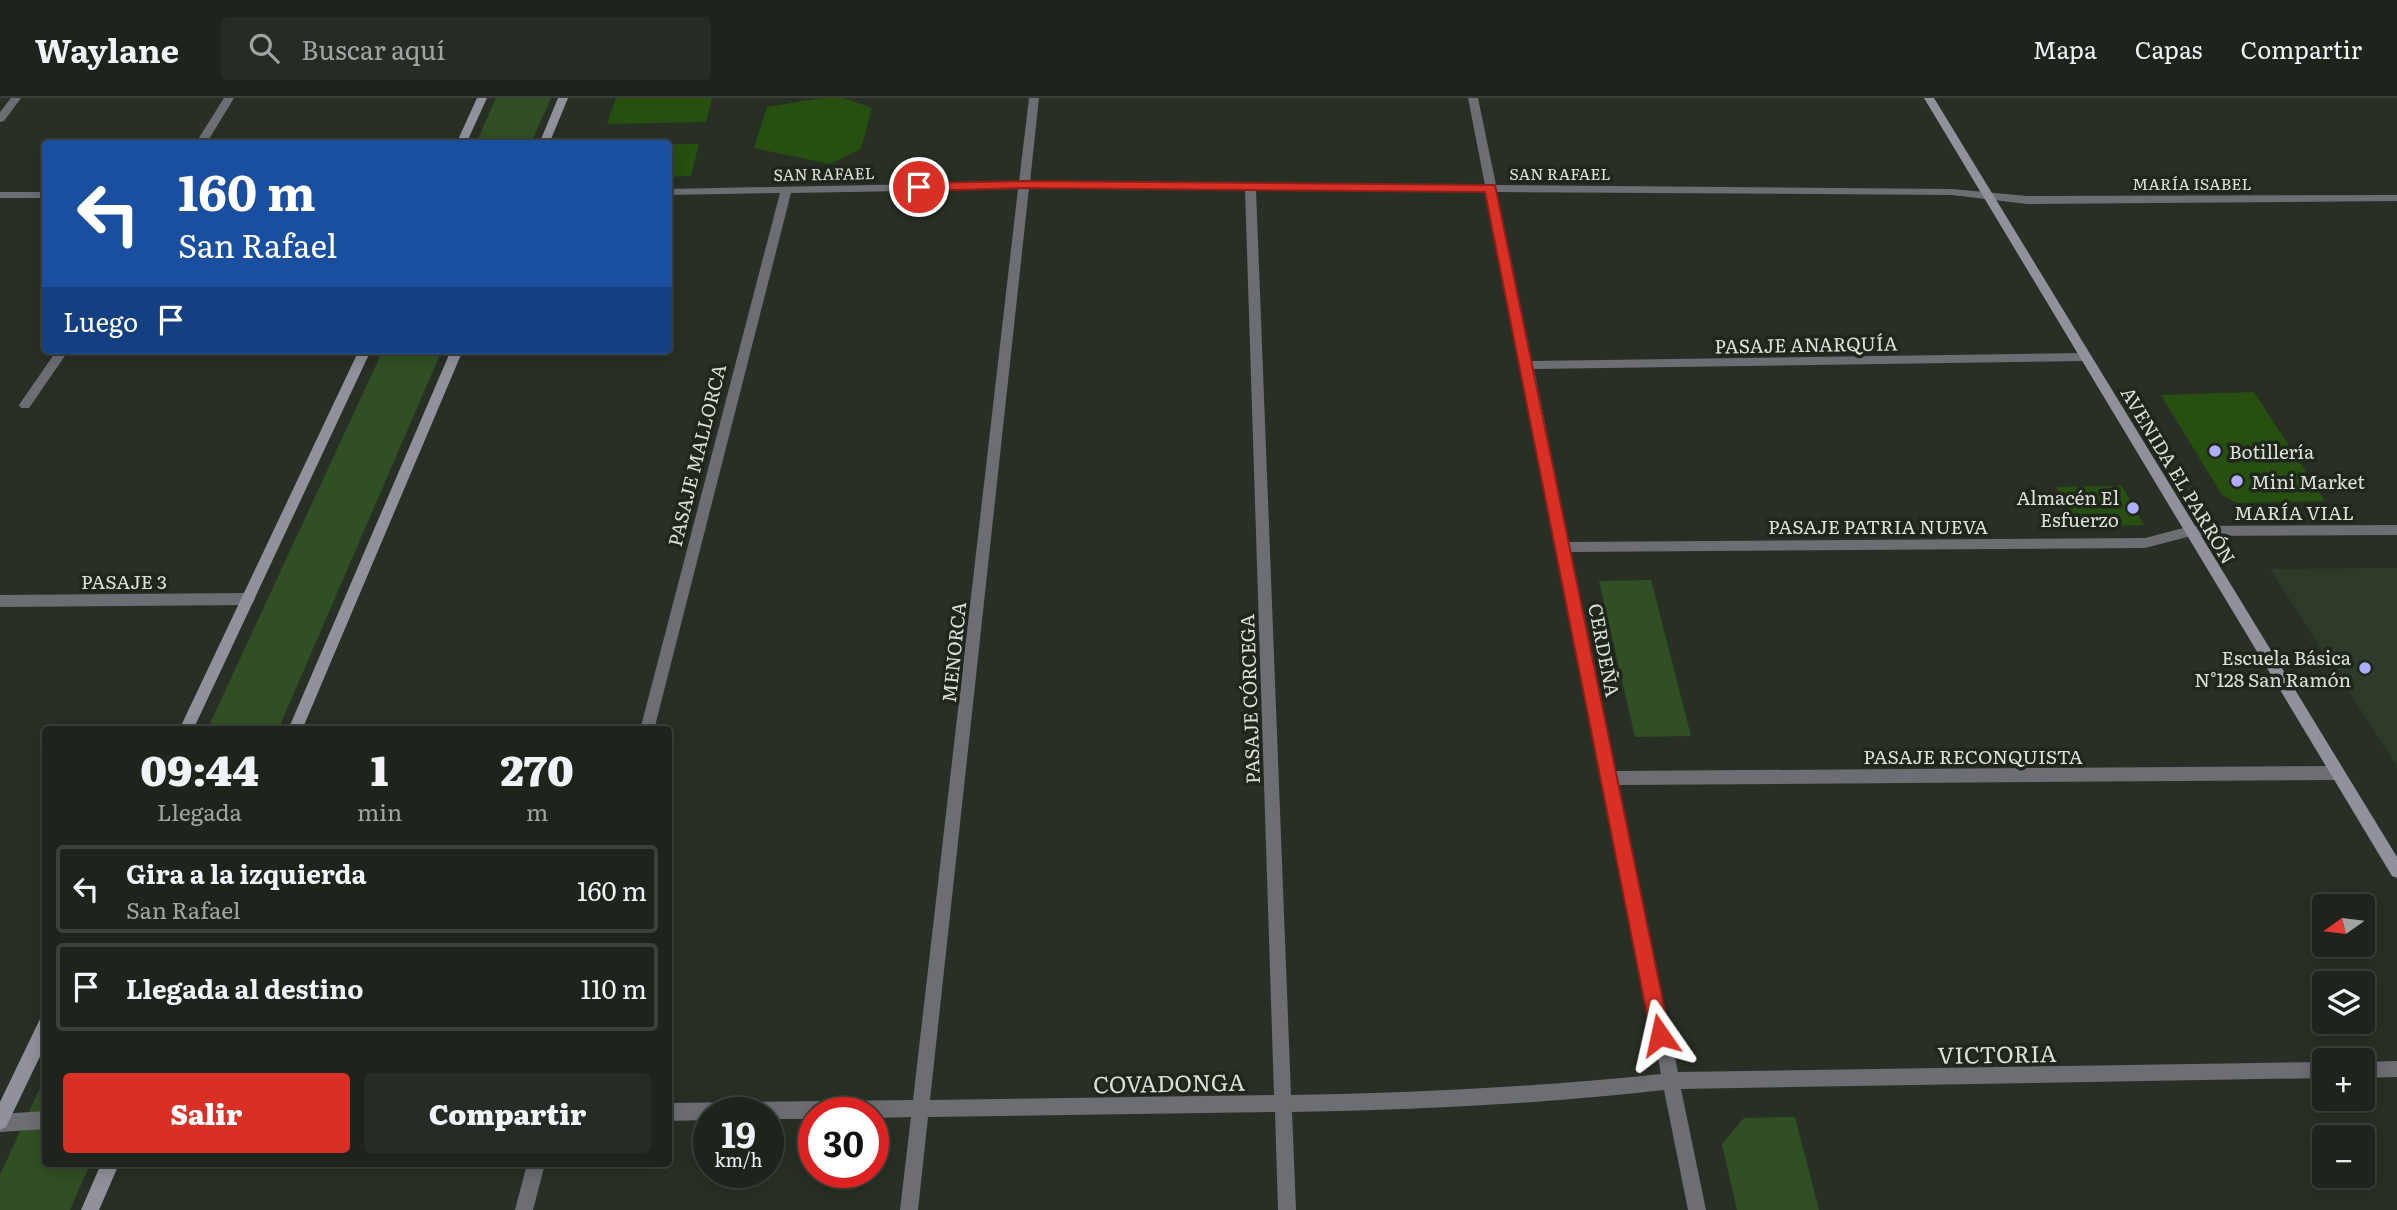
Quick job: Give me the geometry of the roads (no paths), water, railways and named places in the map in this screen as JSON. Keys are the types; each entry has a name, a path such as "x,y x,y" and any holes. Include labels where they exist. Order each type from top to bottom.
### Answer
{"main road":[{"path":"463,140 482,98"},
{"path":"546,140 563,98"},
{"name":"AVENIDA EL PARRÓN","path":"1929,98 2397,871"},
{"path":"188,726 363,354"},
{"path":"297,726 455,354"},
{"path":"0,1122 42,1033"},
{"path":"90,1210 109,1167"}],"street":[{"path":"0,119 16,98"},
{"path":"203,140 229,98"},
{"name":"MENORCA","path":"909,1210 1034,98"},
{"name":"CERDEÑA","path":"1474,98 1697,1210"},
{"name":"SAN RAFAEL","path":"672,192 1025,184 1952,192 1988,196"},
{"name":"PASAJE CÓRCEGA","path":"1250,186 1287,1210"},
{"name":"PASAJE MALLORCA","path":"649,726 786,190"},
{"path":"0,195 42,195"},
{"name":"MARÍA ISABEL","path":"1988,196 2027,200 2397,198"},
{"path":"25,405 59,354"},
{"name":"PASAJE ANARQUÍA","path":"1526,365 2086,357"},
{"name":"MARÍA VIAL","path":"2191,531 2397,530"},
{"name":"PASAJE PATRIA NUEVA","path":"1563,547 2145,543 2191,531"},
{"name":"PASAJE 3","path":"0,601 248,599"},
{"name":"PASAJE RECONQUISTA","path":"1609,778 2337,773"},
{"path":"2375,1070 2397,1069"},
{"name":"VICTORIA","path":"1670,1081 2312,1070"},
{"name":"COVADONGA","path":"672,1112 1283,1103 1486,1097 1670,1081"},
{"path":"0,1122 42,1121"},
{"path":"524,1210 535,1167"}],"place":[{"name":"Botillería","path":"2215,451"},
{"name":"Mini Market","path":"2237,481"},
{"name":"Almacén El Esfuerzo","path":"2133,508"},
{"name":"Escuela Básica N°128 San Ramón","path":"2365,668"}]}
